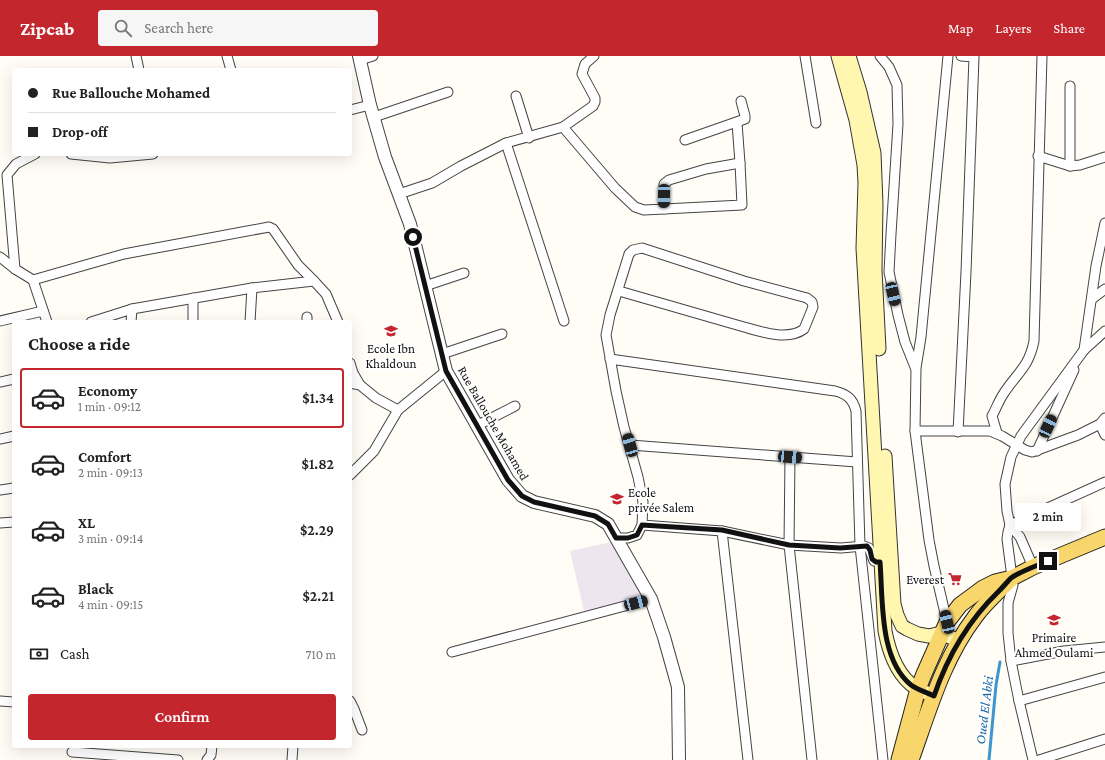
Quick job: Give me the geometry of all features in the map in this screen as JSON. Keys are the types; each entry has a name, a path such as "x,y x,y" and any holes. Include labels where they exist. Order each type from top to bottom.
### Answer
{"main road":[{"path":"838,56 856,120 864,165 864,248 884,624 888,647 906,680 918,689 934,696"},
{"path":"849,56 867,119 874,153 876,176 875,270 894,604 897,616 902,626 906,629 918,634 929,636 944,627"},
{"path":"899,760 918,689 944,627 960,605 978,590 995,582 1012,578 1033,567 1105,537"},
{"path":"911,760 942,672 959,641 980,610 1012,578"},
{"path":"944,627 959,641"}],"street":[{"path":"136,56 139,68"},
{"path":"228,56 231,68"},
{"path":"360,58 373,56"},
{"path":"399,194 432,183 506,143 563,127 593,106 595,98 582,74 585,64 594,56"},
{"path":"805,56 816,124"},
{"path":"880,56 889,67 897,85 898,124 890,234 889,272 905,342 916,368"},
{"path":"944,627 929,540 915,431 916,368 921,337 948,56"},
{"path":"958,432 974,57 961,56"},
{"path":"998,433 992,416 1004,393 1029,360 1034,342 1038,156 1042,56"},
{"name":"Rue Ballouche Mohamed","path":"360,58 372,111 385,157 410,224 446,371 508,480 522,496 534,502 595,516 608,524 651,599 664,637 678,687 679,760"},
{"path":"1070,86 1070,166"},
{"path":"352,110 372,111 448,92"},
{"path":"516,96 528,138"},
{"path":"685,140 745,120 741,101"},
{"path":"563,127 615,188 635,207 644,210 742,205 736,123"},
{"path":"506,143 564,321"},
{"path":"14,269 7,175 16,164 31,156"},
{"path":"90,156 110,158 131,156"},
{"path":"1038,156 1070,166 1080,166 1105,157"},
{"path":"664,209 664,184 668,180 706,169 740,163"},
{"path":"1037,451 1082,354 1092,299 1096,266 1105,223"},
{"path":"33,280 124,254 269,227 273,229 298,265 326,294 337,320"},
{"path":"616,538 628,538 637,535 642,525 643,502 630,445 624,427 606,335 610,315 630,254 633,250 642,248 744,281 807,298 812,302 813,307 804,329 792,335 786,335 763,332 744,327 619,291"},
{"path":"0,257 14,269 33,280 46,320"},
{"path":"425,286 464,273"},
{"path":"97,320 132,309 193,298 252,288 314,281"},
{"path":"250,320 252,288"},
{"path":"1092,299 1105,288"},
{"path":"193,298 193,320"},
{"path":"131,320 132,309"},
{"path":"0,321 43,311"},
{"path":"1033,567 1020,537 1010,524 1007,511 1005,484 1007,470 1016,444 1082,354 1105,331"},
{"path":"442,354 502,334"},
{"path":"610,359 841,392 851,399 856,411 860,546 883,760"},
{"path":"352,370 360,385 376,398 398,410"},
{"path":"352,471 374,451 398,410 446,371"},
{"path":"0,382 12,379"},
{"path":"352,383 360,385"},
{"path":"478,425 515,406"},
{"path":"915,431 986,431 998,433 1029,452 1037,451 1078,435 1102,421 1105,435"},
{"path":"0,439 12,436"},
{"path":"630,445 857,462"},
{"path":"790,457 789,545 812,760"},
{"path":"1010,524 1105,482"},
{"path":"0,490 12,488"},
{"path":"0,523 12,522"},
{"path":"1010,524 1007,536 1013,587 1009,597 1008,634 1011,661 1033,760"},
{"path":"642,525 722,530 789,545 840,548 867,546 872,559 876,562 880,562"},
{"path":"722,530 748,760"},
{"path":"452,652 651,599"},
{"path":"1011,661 1064,651 1105,647"},
{"path":"1019,701 1105,677"},
{"path":"0,701 12,702"},
{"path":"352,705 362,730"},
{"path":"1039,760 1105,739"},
{"path":"207,760 212,748"},
{"path":"292,760 293,748"},
{"path":"72,752 178,760"}],"shaded area":[{"path":"612,542 642,588 642,597 584,611 570,551"}],"waterway":[{"name":"Oued El Abki","path":"989,760 996,685 1000,662"}],"place":[{"name":"Ecole Ibn Khaldoun","path":"391,331"},
{"name":"Ecole privée Salem","path":"617,499"},
{"name":"Everest","path":"955,579"},
{"name":"Primaire Ahmed Oulami","path":"1054,620"}],"route":[{"path":"413,237 446,371 508,480 522,496 534,502 595,516 608,524 616,538 628,538 637,535 642,525 722,530 789,545 840,548 867,546 870,550 872,559 876,562 880,562 885,631 891,655 906,680 918,689 934,696 942,672 950,656 980,610 1012,578 1048,561"}]}
